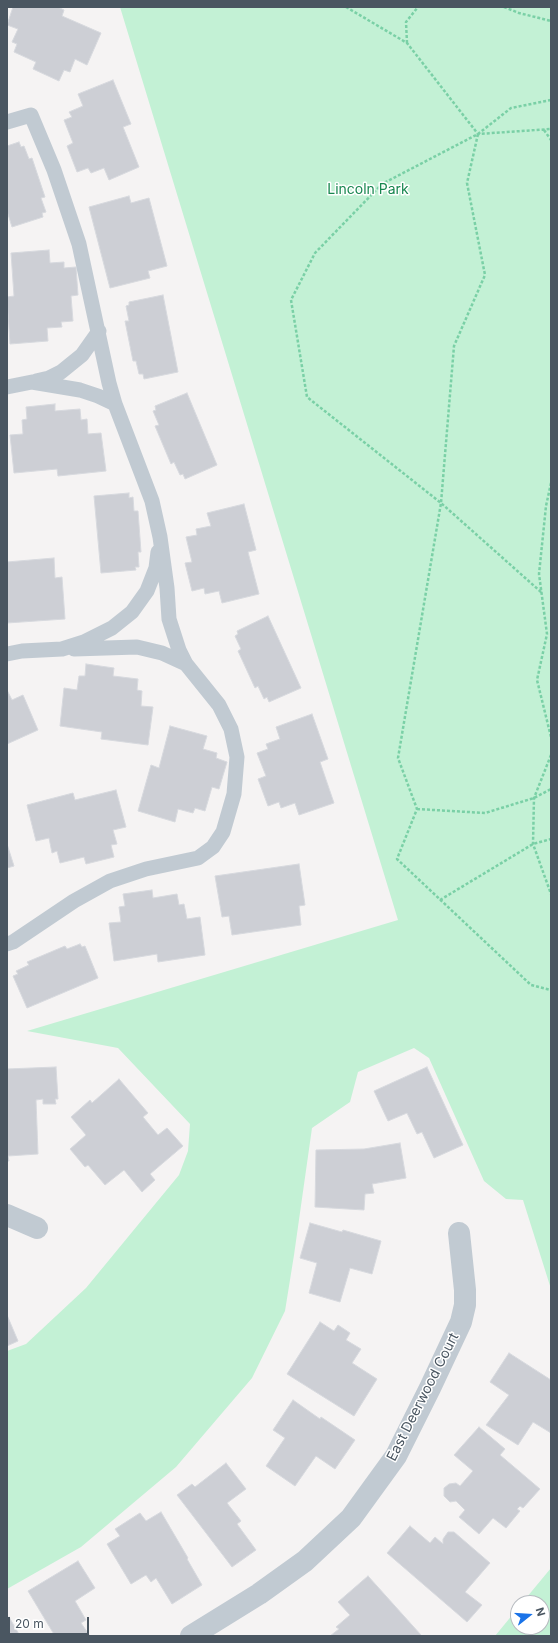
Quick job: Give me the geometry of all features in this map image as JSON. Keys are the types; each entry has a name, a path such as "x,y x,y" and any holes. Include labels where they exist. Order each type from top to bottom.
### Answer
{"street":[{"path":"7,1215 37,1228"},
{"name":"East Deerwood Court","path":"191,1636 259,1594 305,1561 351,1518 396,1456 461,1322 465,1305 465,1290 459,1233"}],"lane":[{"path":"7,122 31,115 54,170 79,244 115,404 152,501 160,537 167,588 169,619 179,650 186,664 219,705 231,728 237,757 234,794 223,832 213,847 198,858 146,869 110,881 74,901 14,942 7,944"},
{"path":"7,387 50,378 61,372 82,355 99,331"},
{"path":"32,382 80,390 115,404"},
{"path":"62,649 84,642 112,628 132,612 147,591 156,568 160,537"},
{"path":"7,654 22,651 62,649 136,648 162,653 186,664"}],"path":[{"path":"346,7 407,43 478,134"},
{"path":"407,43 406,22 418,7"},
{"path":"504,7 519,13 551,21"},
{"path":"541,592 441,504 307,397 291,300 315,253 382,184 478,134 511,108 551,100"},
{"path":"478,134 551,129"},
{"path":"544,130 551,140"},
{"path":"478,134 467,183 485,275 454,346 441,504 398,758 417,809 397,859 531,985 551,990"},
{"path":"551,483 546,506 538,574 547,634 537,680 551,737"},
{"path":"551,755 534,798 533,844 551,894"},
{"path":"417,809 485,813 534,798 551,789"},
{"path":"440,900 533,844 551,839"}],"green space":[{"name":"Lincoln Park","path":"120,7 551,7 551,1289 523,1200 506,1199 484,1181 429,1058 414,1048 358,1072 350,1102 312,1128 285,1311 252,1378 176,1467 81,1547 7,1589 7,1351 26,1344 86,1288 179,1175 188,1151 190,1124 118,1048 27,1031 398,920"},
{"path":"551,1568 551,1636 495,1636 510,1618 510,1635 550,1635 550,1595 529,1595"}],"building":[{"path":"13,7 58,7 64,10 62,16 101,33 87,65 75,59 70,72 64,70 59,81 33,69 36,62 14,52 17,44 12,42 18,29 7,25"},
{"path":"113,80 131,124 123,127 139,167 109,180 104,168 91,173 88,168 77,172 67,146 73,143 64,120 72,117 69,112 83,106 78,94"},
{"path":"19,142 21,147 24,146 29,159 32,158 45,197 41,198 46,212 42,213 43,217 12,227 7,211 7,146"},
{"path":"129,196 131,203 149,198 167,266 148,271 150,278 110,288 89,207"},
{"path":"49,250 50,263 64,262 64,268 76,267 78,295 71,296 73,321 61,322 62,327 47,328 48,341 10,344 7,297 14,296 11,253"},
{"path":"163,295 178,372 144,379 143,374 139,374 136,361 133,361 125,321 129,321 126,306 129,305 129,302"},
{"path":"187,393 217,465 185,479 183,474 180,475 174,462 171,464 155,426 159,425 153,411 156,410 155,406"},
{"path":"55,404 55,411 80,409 81,420 87,419 88,434 101,433 106,471 58,476 57,469 14,473 10,435 23,434 22,420 27,419 26,407"},
{"path":"129,493 129,498 133,497 134,511 138,511 141,552 138,552 139,567 135,567 136,570 101,573 94,496"},
{"path":"244,504 256,550 248,552 259,594 222,603 219,591 205,594 204,588 192,591 185,563 192,562 186,537 197,535 196,529 211,526 207,513"},
{"path":"54,558 55,578 62,577 65,619 7,623 7,562"},
{"path":"268,616 301,688 269,702 267,697 264,699 258,686 255,688 238,651 241,649 235,636 238,634 237,631"},
{"path":"86,664 114,668 113,676 138,679 137,690 142,691 141,706 153,707 148,745 101,739 102,732 60,726 64,688 77,690 79,676 85,676"},
{"path":"7,690 12,700 23,695 38,730 7,744"},
{"path":"312,714 328,759 320,762 334,803 299,815 295,803 281,808 279,802 268,806 258,779 266,776 257,753 268,749 266,744 280,739 276,727"},
{"path":"170,726 207,736 203,749 217,753 216,758 227,762 219,789 212,787 205,811 195,808 193,813 178,809 175,822 138,811 151,765 159,768"},
{"path":"116,790 126,827 113,830 117,844 111,845 114,857 86,864 84,857 60,863 57,851 52,853 49,838 36,841 27,805 73,793 75,800"},
{"path":"7,844 14,866 7,868"},
{"path":"299,864 305,905 299,906 301,925 232,935 229,916 222,917 215,876"},
{"path":"152,890 153,898 177,894 179,905 184,904 187,919 200,917 205,955 158,962 157,954 114,961 109,923 121,922 119,907 125,906 123,894"},
{"path":"80,944 82,947 85,946 98,978 27,1008 13,976 18,974 16,971 29,965 27,962 65,946 67,949"},
{"path":"56,1067 58,1099 55,1099 56,1104 43,1104 43,1099 36,1100 38,1154 8,1156 9,1161 7,1161 7,1069"},
{"path":"427,1067 463,1145 434,1158 422,1132 417,1134 407,1113 388,1121 374,1091"},
{"path":"119,1079 148,1113 143,1117 158,1135 167,1128 183,1146 150,1174 155,1180 142,1192 124,1170 105,1185 88,1165 85,1167 70,1149 86,1135 71,1117 90,1100 92,1103"},
{"path":"400,1143 406,1178 372,1184 374,1193 365,1194 364,1210 315,1207 316,1150 364,1149"},
{"path":"310,1223 342,1232 343,1230 381,1241 372,1274 350,1268 340,1302 309,1293 317,1263 300,1258"},
{"path":"7,1315 18,1341 7,1346"},
{"path":"320,1322 334,1331 338,1325 350,1333 346,1340 361,1349 352,1363 377,1379 354,1416 287,1374"},
{"path":"509,1353 551,1380 551,1433 533,1422 518,1445 486,1425 509,1395 490,1382"},
{"path":"293,1400 320,1419 321,1417 355,1440 335,1469 316,1456 295,1486 266,1466 285,1438 273,1430"},
{"path":"479,1427 505,1449 500,1455 540,1489 523,1508 520,1506 517,1509 520,1511 506,1528 493,1518 479,1534 459,1517 465,1510 456,1501 450,1502 444,1496 444,1488 449,1484 456,1483 460,1486 473,1471 454,1455"},
{"path":"226,1463 246,1489 227,1503 241,1521 237,1524 256,1550 232,1567 177,1495 192,1484 195,1487"},
{"path":"161,1512 202,1585 172,1604 156,1578 151,1582 146,1575 131,1584 107,1544 120,1536 115,1529 140,1513 146,1521"},
{"path":"410,1526 430,1543 435,1537 443,1544 443,1539 448,1532 454,1532 490,1563 465,1592 482,1605 467,1622 387,1553"},
{"path":"78,1561 95,1588 75,1601 86,1620 81,1623 90,1636 55,1636 28,1591"},
{"path":"368,1576 421,1635 330,1636 339,1629 336,1627 350,1615 338,1602"},
{"path":"9,1617 20,1636 7,1636 7,1619"}]}
